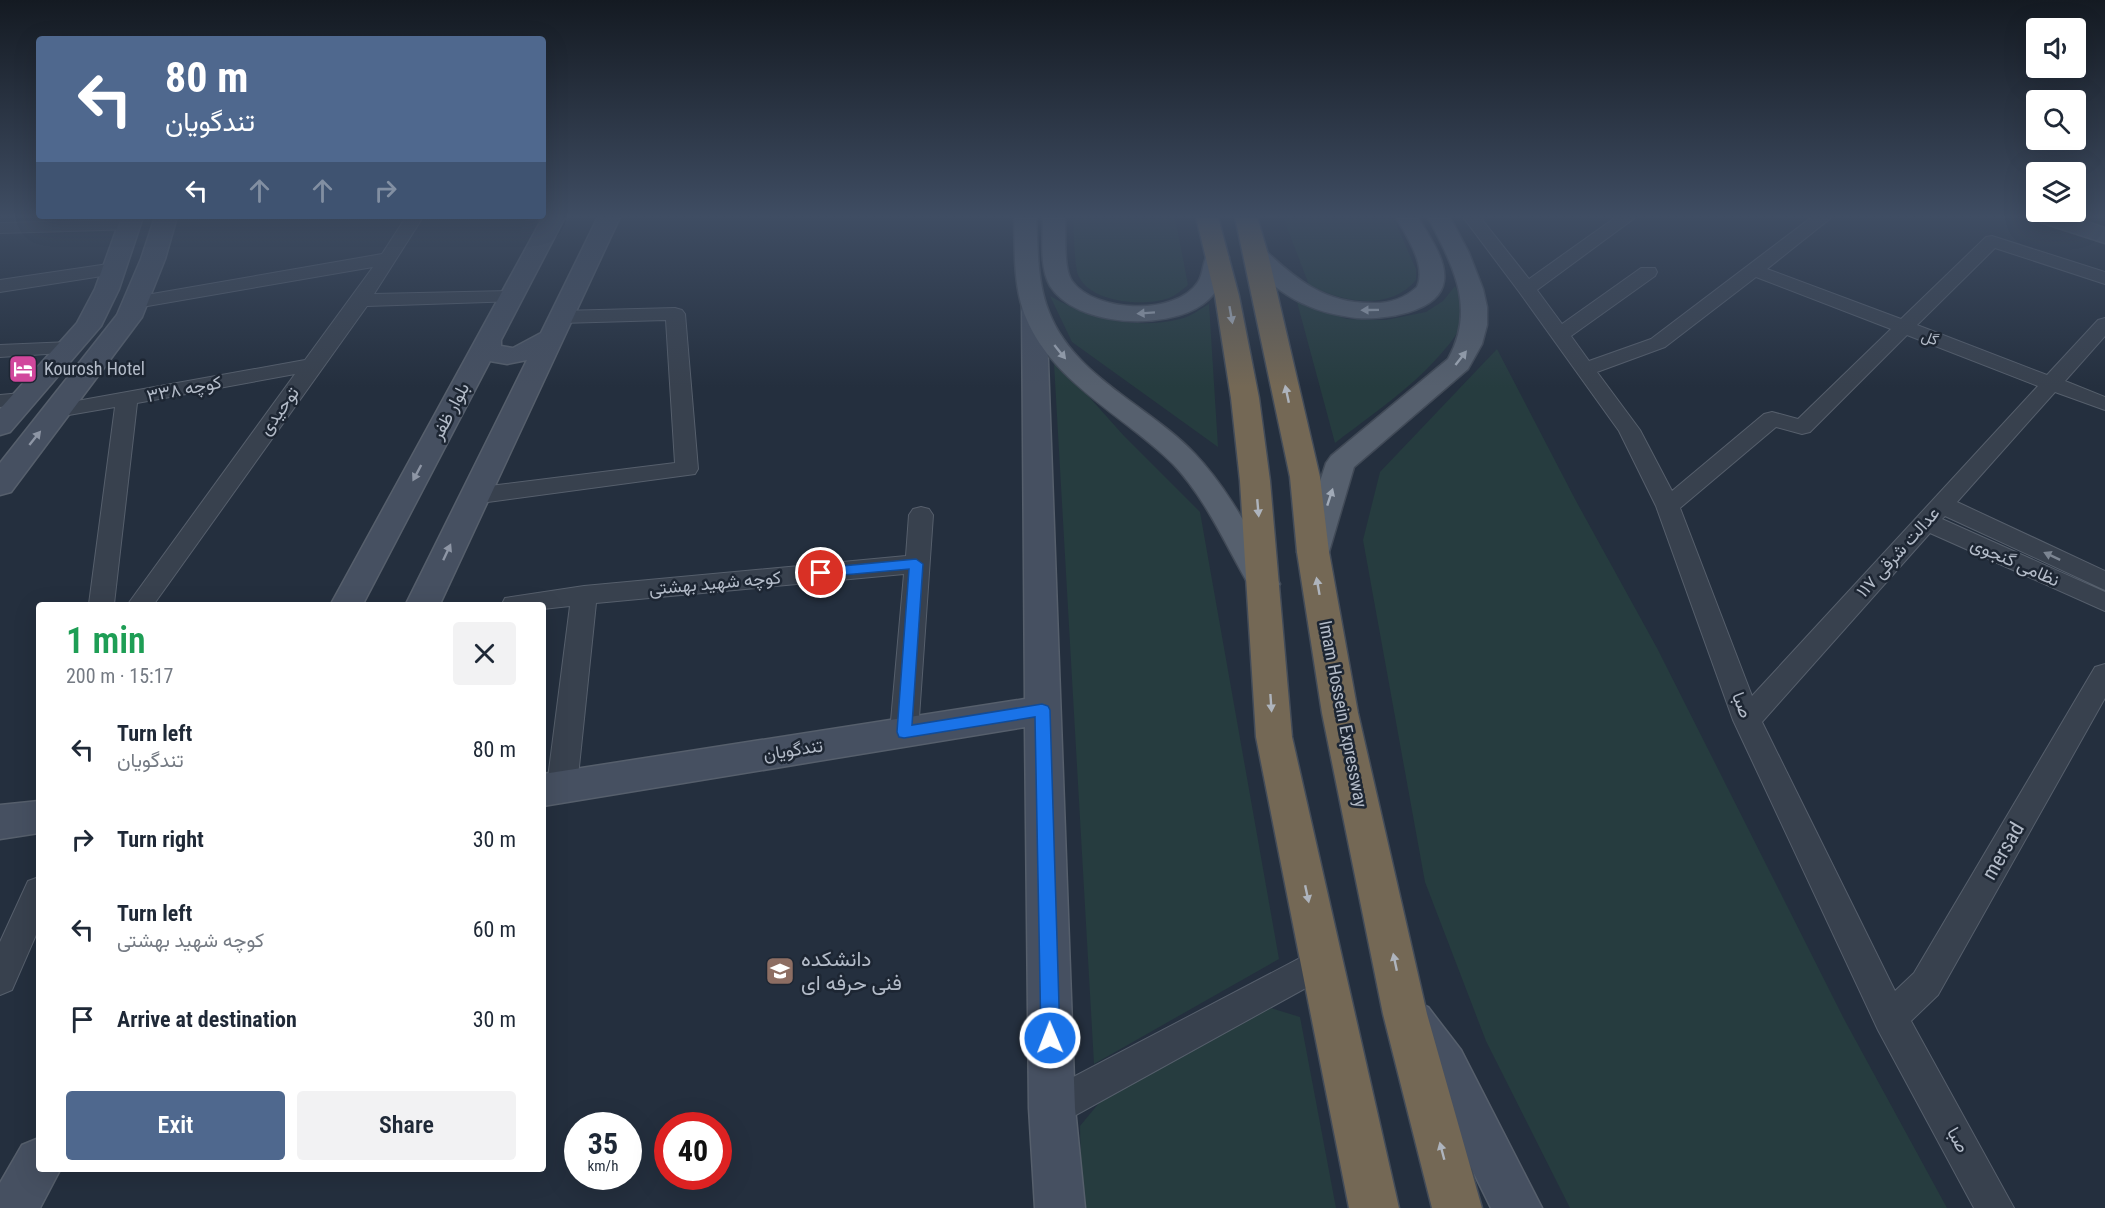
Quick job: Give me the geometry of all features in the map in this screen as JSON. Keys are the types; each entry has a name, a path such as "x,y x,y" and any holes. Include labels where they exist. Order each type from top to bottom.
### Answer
{"highway":[{"path":"1221,273 1245,398 1255,481 1274,737 1374,1208"},
{"name":"Imam Hossein Expressway","path":"1260,273 1305,477 1312,552 1340,713 1406,1014 1457,1208"}],"main road":[{"path":"1028,273 1036,313 1060,353 1183,458 1208,487 1264,584"},
{"path":"1058,273 1058,279 1074,296 1104,309 1143,314 1163,312 1196,297 1208,286 1212,273"},
{"path":"1275,273 1302,294 1320,302 1356,310 1391,309 1407,305 1429,290 1432,281 1431,273"},
{"path":"1312,552 1341,463 1459,363 1468,349 1476,310 1467,273"}],"street":[{"path":"0,286 85,273"},
{"path":"0,426 11,400 70,348 88,326 113,273"},
{"path":"0,485 129,317 146,273"},
{"path":"136,302 303,273"},
{"name":"توحیدی","path":"142,602 378,273"},
{"name":"بلوار ظفر","path":"348,602 522,273"},
{"path":"424,602 473,496 582,273"},
{"name":"صبا","path":"1515,273 1629,430 1668,506 1747,720 1890,1018 1995,1208"},
{"path":"1527,289 1549,273"},
{"path":"1560,334 1646,273"},
{"path":"1586,369 1658,343 1753,273"},
{"name":"گل","path":"1762,273 2105,404"},
{"path":"1668,506 1772,419 1802,427 1960,273"},
{"path":"361,300 509,297"},
{"path":"1034,306 1052,1108 1060,1208"},
{"path":"473,496 687,469 675,314 556,328 529,351 508,356 492,352 488,347 488,339"},
{"name":"۱۱۷ عدالت شرقی","path":"1747,720 2105,324"},
{"path":"0,351 70,348"},
{"name":"کوچه ۳۳۸","path":"57,411 312,365"},
{"path":"101,602 127,400"},
{"name":"نظامی گنجوی","path":"1933,513 2105,581"},
{"name":"نظامی گنجوی","path":"1933,513 2105,602"},
{"path":"904,732 921,515"},
{"name":"کوچه شهید بهشتی","path":"529,602 916,564"},
{"path":"552,788 584,595"},
{"name":"mersad","path":"1890,1018 1926,984 2105,674"},
{"name":"تندگویان","path":"552,788 1042,710"},
{"path":"0,822 36,817"},
{"path":"0,980 36,898"},
{"path":"1052,1108 1321,962"},
{"path":"1406,1014 1445,1066 1517,1208"},
{"path":"13,1208 36,1167"}],"green space":[{"path":"1077,273 1186,273 1188,285 1169,298 1159,301 1133,302 1120,301 1095,293"},
{"path":"1305,273 1416,273 1416,280 1405,290 1393,297 1379,300 1365,301 1336,296 1309,285"},
{"path":"1455,286 1469,315 1456,336 1409,386 1335,443 1297,302 1347,319 1386,320 1426,312 1443,301"},
{"path":"1050,296 1081,311 1130,323 1180,319 1209,304 1218,447 1072,342"},
{"path":"1497,349 1576,501 1657,648 1844,1019 1947,1208 1570,1208 1486,1041 1425,882 1363,540 1380,472"},
{"path":"1054,363 1062,371 1066,371 1124,436 1200,512 1279,959 1094,1064"},
{"path":"1254,1003 1300,1017 1336,1208 1082,1208 1080,1126 1118,1080"}],"place":[{"name":"Kourosh Hotel","path":"23,369"},
{"name":"دانشکده فنی حرفه ای","path":"780,971"}],"route":[{"path":"821,573 916,564 904,732 1042,710 1050,1038"}]}
